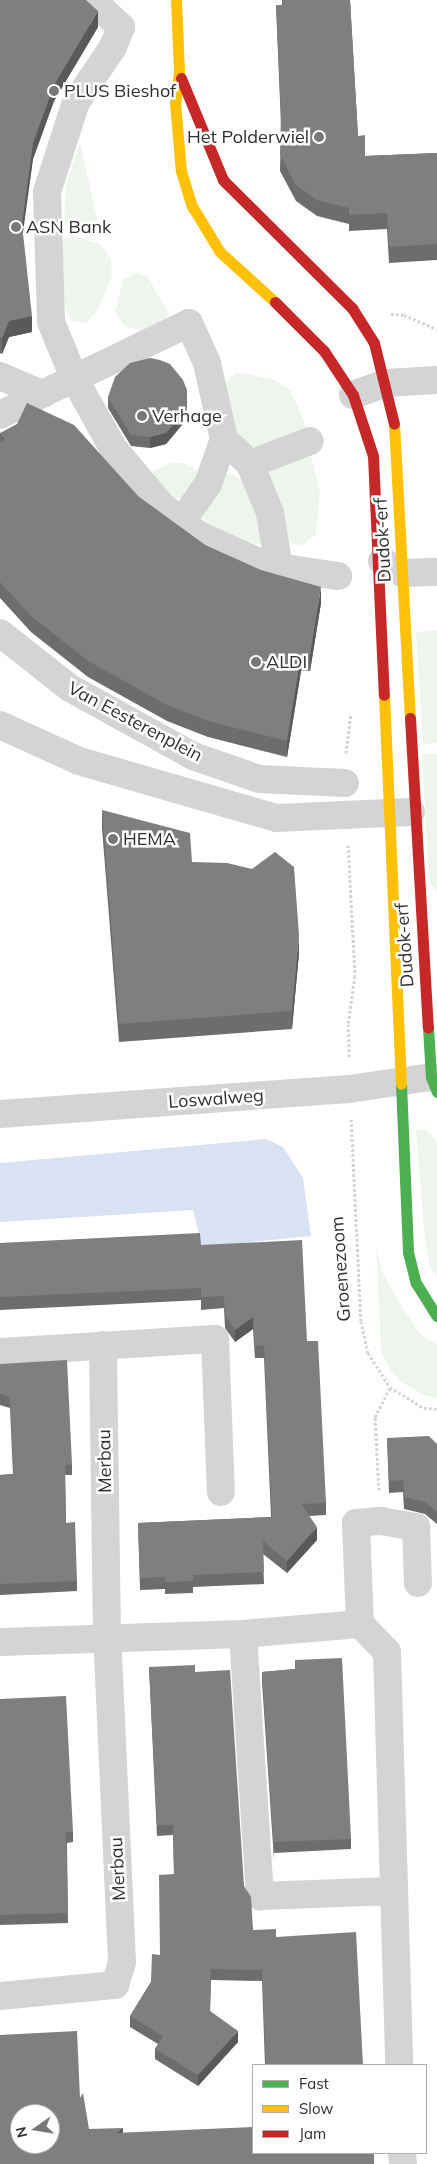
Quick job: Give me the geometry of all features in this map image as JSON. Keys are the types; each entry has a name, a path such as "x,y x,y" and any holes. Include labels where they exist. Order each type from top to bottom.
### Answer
{"street":[{"path":"92,0 121,27 113,47 76,102 47,192 51,322 74,378 113,448 162,506 199,535 265,566 338,576"},
{"name":"Dudok-erf","path":"176,0 179,72 175,103 181,171 192,206 220,252 309,335 353,395 373,456 378,559 403,813 434,1085"},
{"name":"Dudok-erf","path":"179,72 223,180 332,284 366,326 386,383 396,437 402,573 403,813 400,1081"},
{"path":"0,415 189,323 207,363 224,439 208,484 182,522"},
{"path":"0,376 42,394"},
{"path":"353,395 386,383 437,380"},
{"path":"224,439 250,464 270,513 279,568"},
{"path":"250,464 310,441"},
{"path":"378,559 402,573 437,572"},
{"name":"Van Eesterenplein","path":"0,633 70,688 193,756 259,779 345,783"},
{"path":"0,724 79,761 276,818 347,817 403,813"},
{"path":"400,1081 408,1252 416,1283 437,1316"},
{"name":"Loswalweg","path":"0,1114 349,1089 400,1081 434,1085"},
{"path":"0,1352 215,1339 221,1492"},
{"name":"Merbau","path":"0,1996 115,1985 122,1962 107,1636 104,1346"},
{"path":"399,2064 387,1652 360,1624 356,1523 381,1521 416,1527 418,1583"},
{"path":"0,1642 107,1636 243,1634 360,1624"},
{"path":"243,1634 260,1896 393,1891"}],"path":[{"path":"366,326 379,316 395,314 437,329"},
{"path":"345,783 352,711"},
{"path":"347,817 355,976 348,1024 349,1089"},
{"name":"Groenezoom","path":"349,1089 361,1320 368,1353 390,1387 424,1408 437,1409"},
{"path":"381,1521 374,1417 390,1387"}],"shaded area":[{"path":"80,142 98,223 89,229 64,225 66,186"},
{"path":"73,236 100,244 111,259 112,276 98,310 87,323 72,321 66,310 61,273 61,240"},
{"path":"136,273 147,276 169,314 161,330 150,333 125,326 115,313 123,280"},
{"path":"236,372 275,380 291,391 306,427 296,436 250,449 235,432 225,383"},
{"path":"311,455 320,493 316,534 302,546 289,543 267,473 281,456"},
{"path":"169,463 184,463 197,470 201,481 186,498 173,498 155,479 154,471"},
{"path":"225,474 234,475 246,483 258,498 264,545 242,542 215,531 203,519 201,512"},
{"path":"437,630 437,743 423,744 416,632"},
{"path":"422,754 437,754 437,892 429,882"},
{"path":"416,1130 427,1130 437,1142 437,1277 430,1269 424,1230"},
{"path":"376,1244 382,1272 403,1308 419,1333 437,1345 437,1398 424,1395 401,1382 389,1369 381,1350"}],"water":[{"path":"266,1139 283,1147 303,1178 311,1236 202,1247 193,1210 0,1222 0,1163"}],"building":[{"path":"0,0 86,0 98,11 54,85 33,143 22,224 32,316 9,321 2,338 0,337"},
{"name":"Het Polderwiel","path":"283,0 350,0 358,136 365,135 365,156 437,153 437,244 389,247 387,213 349,215 349,208 317,200 296,185 280,155 281,115 276,5 283,5"},
{"path":"150,358 170,364 183,380 187,390 186,410 166,433 150,437 131,435 108,397 115,377 130,363"},
{"path":"27,403 74,425 139,497 205,545 261,570 321,587 310,655 301,655 287,741 208,721 167,705 88,661 31,616 0,582 0,443 5,440 0,433 17,424"},
{"path":"102,810 190,833 192,862 227,863 252,869 275,852 294,867 299,935 292,1011 119,1024"},
{"path":"200,1233 201,1245 302,1240 307,1341 318,1341 326,1503 301,1504 317,1527 287,1561 263,1541 264,1572 193,1575 193,1581 165,1582 165,1577 140,1578 138,1523 272,1517 264,1345 255,1346 253,1317 235,1330 225,1315 224,1296 201,1297 201,1288 0,1297 0,1243"},
{"path":"67,1360 72,1464 65,1465 66,1523 75,1522 77,1581 0,1584 0,1475 14,1474 10,1397 0,1394 0,1364"},
{"path":"429,1436 437,1444 437,1512 425,1502 404,1497 403,1480 389,1481 387,1438"},
{"path":"342,1658 351,1839 273,1842 262,1672 295,1669 295,1660"},
{"path":"195,1665 195,1672 230,1670 244,1886 251,1897 253,1930 276,1929 276,1937 356,1932 363,2064 266,2064 262,1970 211,1969 210,2011 238,2031 198,2075 155,2049 163,2036 130,2016 151,1982 152,1954 160,1955 159,1875 174,1874 173,1825 157,1825 149,1667"},
{"path":"66,1696 73,1832 66,1832 68,1913 0,1915 0,1699"},
{"path":"77,2031 80,2098 83,2093 89,2129 123,2128 115,2133 252,2127 252,2154 374,2154 374,2164 0,2164 0,2035"}],"traffic: fast":[{"path":"428,1027 431,1077 437,1092"},
{"path":"401,1084 408,1252 416,1283 437,1316"}],"traffic: slow":[{"path":"176,0 179,72 175,103 181,171 192,206 220,252 275,302"},
{"path":"394,424 410,718"},
{"path":"384,695 401,1084"}],"traffic: jam":[{"path":"181,78 223,180 352,308 374,343 394,424"},
{"path":"275,302 324,351 353,395 373,456 384,695"},
{"path":"410,718 428,1027"}],"place":[{"name":"PLUS Bieshof","path":"54,91"},
{"name":"Het Polderwiel","path":"319,137"},
{"name":"ASN Bank","path":"16,227"},
{"name":"Verhage","path":"142,416"},
{"name":"ALDI","path":"256,662"},
{"name":"HEMA","path":"113,839"}]}
